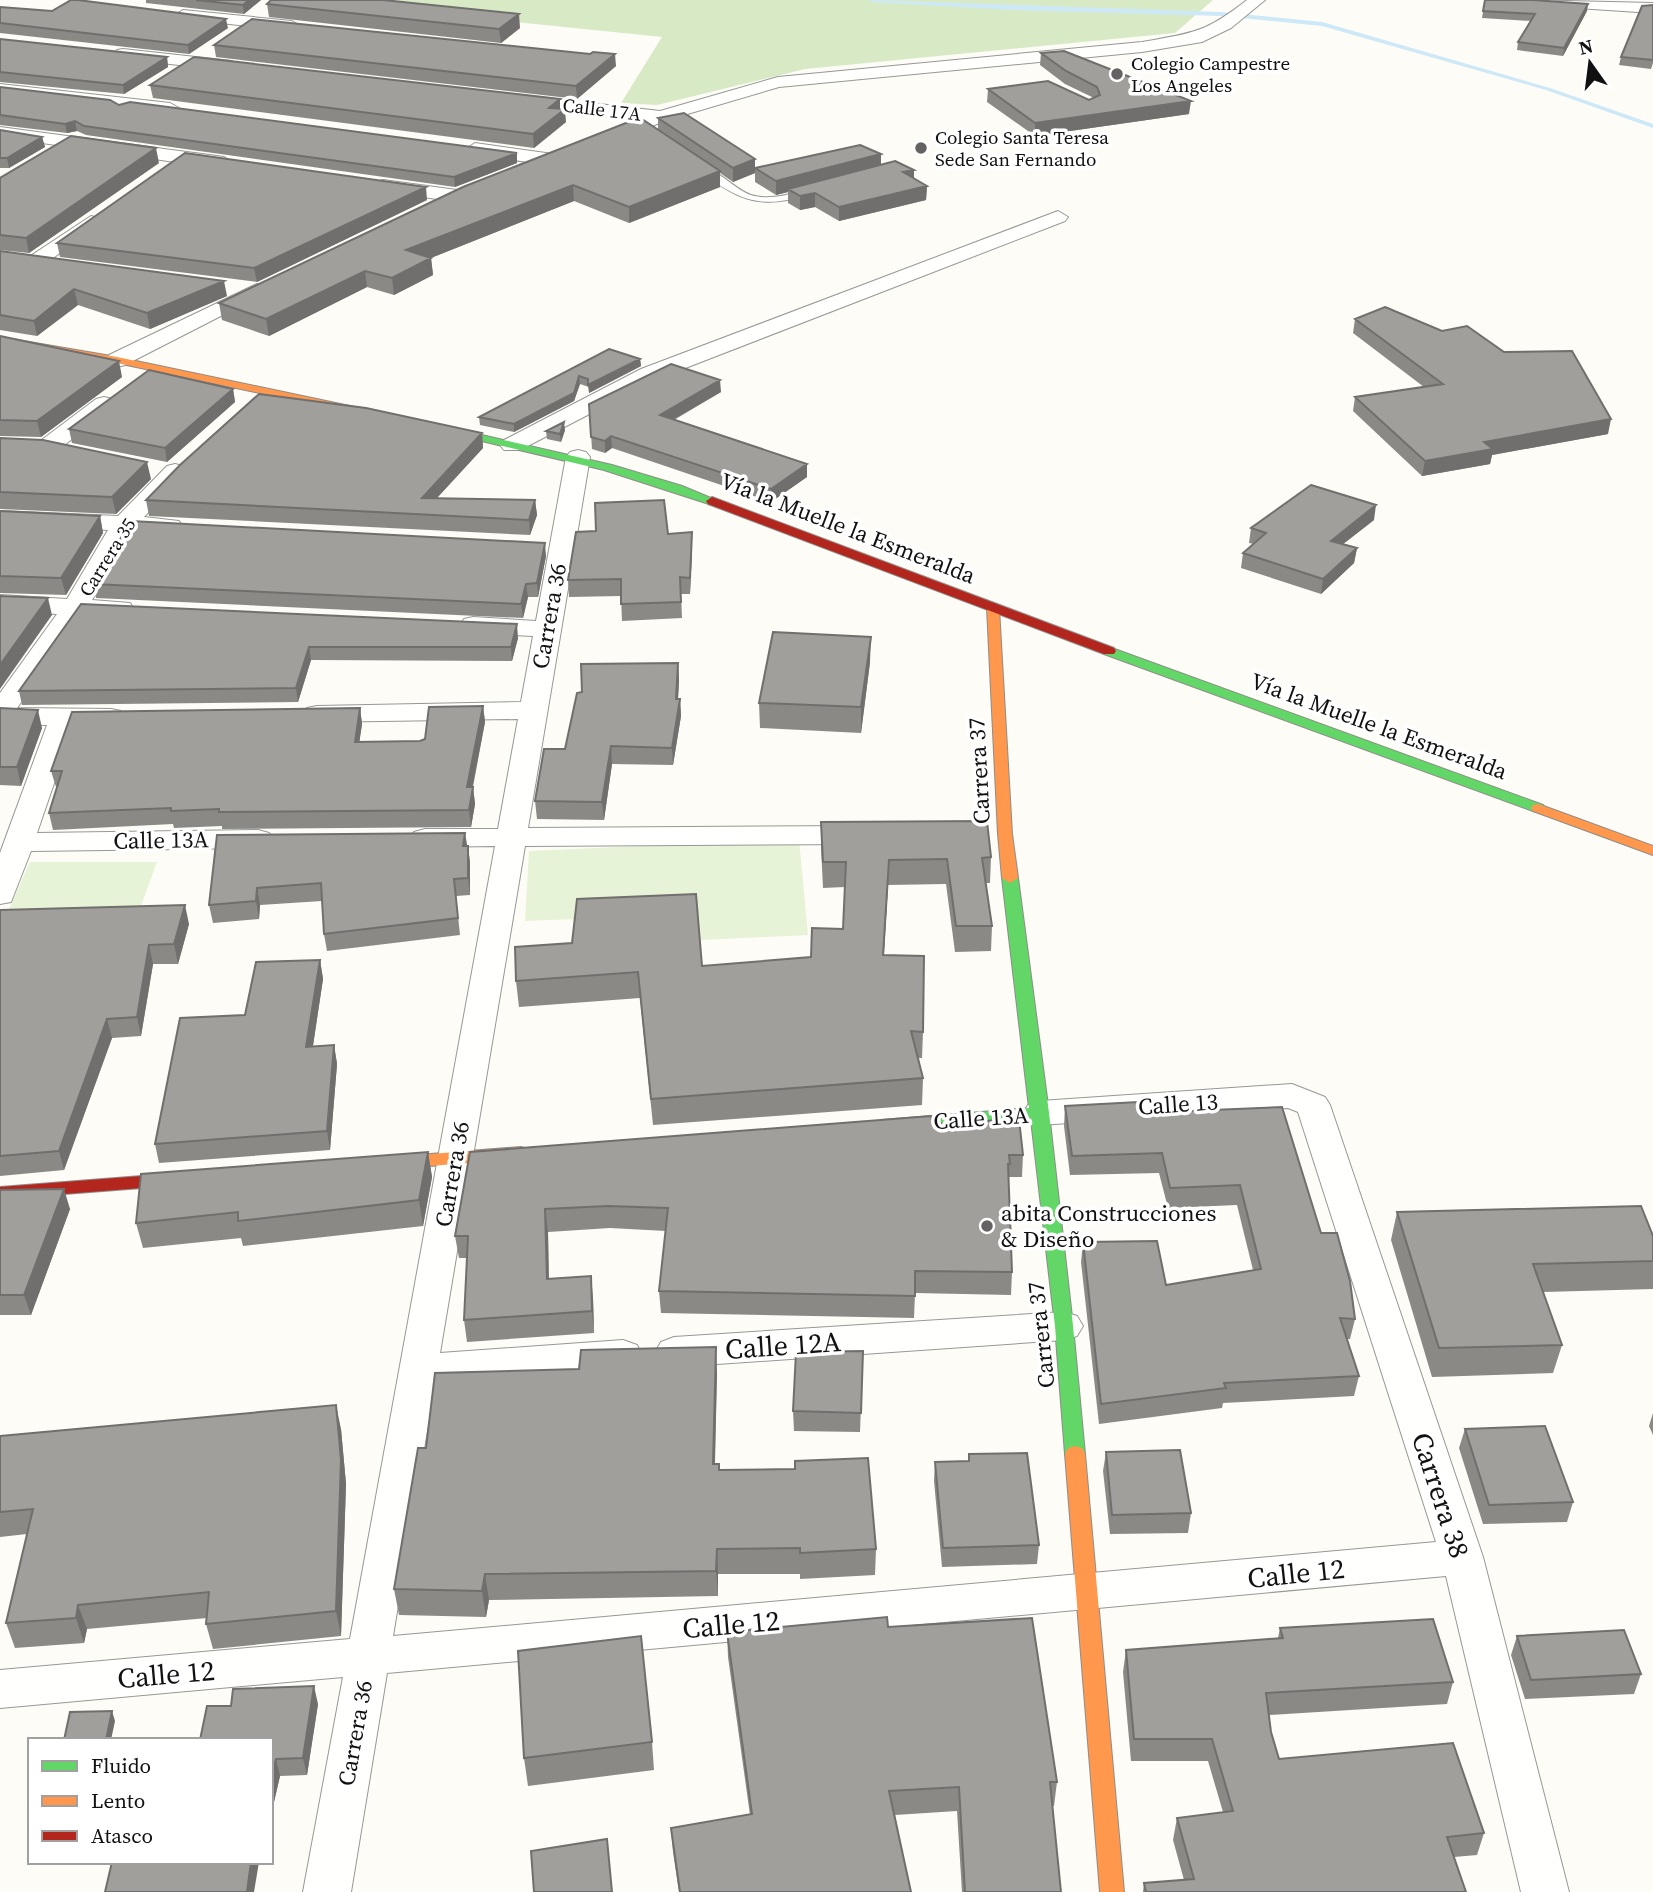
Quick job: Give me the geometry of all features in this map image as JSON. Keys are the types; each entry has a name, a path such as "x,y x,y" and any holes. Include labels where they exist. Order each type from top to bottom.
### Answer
{"street":[{"path":"591,145 646,130 661,116 778,82 1142,47 1202,37 1225,25 1257,0"},
{"path":"1532,0 1652,7"},
{"path":"171,75 221,44 252,22 267,7"},
{"path":"161,12 308,28"},
{"path":"110,52 247,68"},
{"path":"1002,61 1034,78"},
{"path":"0,89 183,110"},
{"path":"48,154 150,89"},
{"name":"Calle 17A","path":"496,97 661,116"},
{"path":"0,132 239,165"},
{"path":"457,147 560,158 517,174"},
{"path":"161,173 184,157"},
{"path":"361,183 457,197"},
{"path":"432,208 481,187"},
{"path":"36,261 104,213"},
{"path":"512,444 649,374 1058,217"},
{"path":"12,259 64,265"},
{"path":"117,360 263,288 215,285"},
{"path":"0,340 117,360 376,415"},
{"path":"72,453 35,447 153,368"},
{"path":"246,409 266,391"},
{"name":"Vía la Muelle la Esmeralda","path":"417,424 578,457 648,477 993,608 1653,851"},
{"name":"Carrera 35","path":"0,714 75,607 124,524 193,454"},
{"name":"Carrera 36","path":"327,1892 547,629 547,546 578,457"},
{"path":"147,468 173,472"},
{"path":"0,518 191,527"},
{"path":"0,603 145,610"},
{"name":"Carrera 37","path":"993,608 991,834 1040,1113 1063,1326 1112,1892"},
{"path":"450,624 547,629"},
{"path":"298,714 533,710"},
{"path":"0,714 62,718 132,717"},
{"path":"0,895 13,850 62,718"},
{"path":"398,838 895,835"},
{"name":"Calle 13A","path":"13,850 287,839"},
{"name":"Calle 13","path":"1040,1113 1292,1096 1313,1105"},
{"name":"Carrera 38","path":"1313,1105 1462,1557 1545,1892"},
{"name":"Calle 13A","path":"859,1127 1040,1113"},
{"path":"358,1166 538,1152"},
{"path":"0,1193 207,1177"},
{"name":"Calle 12A","path":"418,1369 1063,1326"},
{"name":"Calle 12","path":"0,1689 1087,1593 1462,1557"}],"lane":[{"path":"696,165 751,201 770,202 823,189"}],"green space":[{"path":"345,0 1213,0 1175,33 805,69 657,105 621,103 662,37 339,4"},
{"path":"799,839 808,935 701,940 699,914 525,921 529,851"},
{"path":"30,862 157,862 135,922 3,922"}],"building":[{"path":"71,0 226,19 188,45 0,23 0,7 52,11"},
{"path":"196,0 249,0 243,5"},
{"path":"271,0 383,0 519,14 499,29 267,4"},
{"path":"1485,0 1588,4 1564,48 1518,42 1535,14 1483,11"},
{"path":"1653,5 1653,60 1621,57 1642,6"},
{"path":"252,19 590,54 615,54 576,86 214,45"},
{"path":"0,39 167,57 123,85 0,72"},
{"path":"1064,51 1191,101 1035,123 988,89 1048,81 1089,100 1100,95 1097,87 1066,71 1041,53"},
{"path":"194,57 560,99 549,108 565,109 533,134 150,85"},
{"path":"0,87 110,100 119,105 130,102 517,153 454,177 84,126 75,121 65,124 0,115"},
{"path":"684,113 755,159 733,168 658,118"},
{"path":"642,119 720,171 629,207 573,185 406,250 431,258 392,278 365,271 266,319 219,303 463,187"},
{"path":"0,130 42,137 7,158 0,158"},
{"path":"71,136 156,148 26,238 0,235 0,178"},
{"path":"860,145 881,154 776,181 755,168"},
{"path":"185,153 426,187 254,268 57,243"},
{"path":"895,161 914,170 903,172 927,186 839,207 815,193 800,196 788,189"},
{"path":"0,251 224,281 147,313 74,289 34,321 0,315"},
{"path":"1385,307 1442,331 1467,326 1504,352 1572,351 1611,419 1484,442 1493,449 1425,461 1355,397 1443,384 1355,319"},
{"path":"0,336 119,361 37,421 0,420"},
{"path":"609,349 640,359 588,385 588,379 579,376 574,393 514,424 479,417"},
{"path":"671,364 720,380 660,415 807,464 771,489 611,436 605,441 591,437 589,404"},
{"path":"149,370 233,389 165,448 69,429"},
{"path":"259,394 366,408 482,433 422,498 535,500 529,520 146,500 180,465"},
{"path":"564,422 560,434 546,431"},
{"path":"0,438 43,440 147,462 112,497 0,492"},
{"path":"1311,485 1376,505 1331,541 1357,548 1323,579 1243,553 1266,533 1251,528"},
{"path":"664,500 668,534 692,532 690,578 680,577 681,602 621,604 621,579 568,580 576,532 596,531 595,503"},
{"path":"0,511 100,516 61,578 0,576"},
{"path":"131,521 545,543 537,583 526,584 521,604 93,584"},
{"path":"0,596 48,598 0,665"},
{"path":"81,604 517,624 511,647 309,647 296,688 19,691"},
{"path":"773,632 871,637 861,707 759,703"},
{"path":"678,663 676,699 680,699 672,748 611,746 602,802 535,801 544,749 565,749 577,693 582,692 581,664"},
{"path":"483,706 467,787 473,787 469,810 219,812 219,809 171,811 171,808 49,813 62,771 51,771 72,712 360,708 355,742 420,741 425,739 429,707"},
{"path":"0,708 38,710 17,767 0,767"},
{"path":"987,821 991,857 982,858 992,926 956,926 947,859 889,860 883,955 924,956 923,1032 911,1031 923,1078 651,1099 638,972 516,981 515,947 572,943 577,899 696,894 702,966 811,957 812,928 843,929 846,862 823,862 821,822"},
{"path":"465,833 463,846 468,846 468,878 454,879 458,918 324,934 321,883 257,888 256,901 209,905 217,835"},
{"path":"185,905 174,944 149,945 137,1017 107,1019 59,1151 0,1156 0,910"},
{"path":"320,960 306,1047 334,1045 327,1131 155,1144 180,1018 245,1015 256,962"},
{"path":"1138,1102 1140,1113 1282,1107 1321,1233 1337,1233 1350,1281 1355,1319 1340,1318 1359,1376 1224,1383 1226,1388 1101,1404 1083,1242 1157,1241 1166,1285 1261,1269 1240,1185 1170,1188 1162,1153 1072,1156 1065,1106"},
{"path":"931,1116 933,1124 1019,1119 1023,1155 1009,1155 1008,1164 1012,1272 915,1271 915,1296 659,1291 668,1208 608,1206 545,1209 547,1279 591,1276 592,1311 464,1320 468,1236 455,1236 470,1152"},
{"path":"428,1152 419,1200 238,1221 238,1212 136,1223 141,1174"},
{"path":"64,1189 24,1295 0,1295 0,1190"},
{"path":"1641,1206 1653,1236 1653,1261 1533,1264 1562,1345 1439,1348 1397,1212"},
{"path":"716,1347 713,1464 719,1464 719,1470 795,1469 795,1461 868,1458 876,1549 800,1553 800,1548 717,1549 716,1571 485,1574 482,1591 394,1589 418,1448 426,1448 435,1373 579,1369 581,1350"},
{"path":"863,1351 861,1413 793,1411 796,1352"},
{"path":"336,1405 341,1460 336,1611 206,1624 209,1592 78,1605 76,1618 6,1623 33,1509 0,1512 0,1436"},
{"path":"1545,1426 1573,1502 1489,1505 1465,1429"},
{"path":"1180,1450 1191,1513 1112,1515 1106,1452"},
{"path":"1027,1453 1039,1545 943,1548 935,1462 969,1461 969,1454"},
{"path":"887,1617 888,1627 1032,1618 1057,1782 1050,1782 1061,1892 965,1892 959,1787 889,1791 911,1892 680,1892 671,1828 752,1814 727,1632"},
{"path":"1433,1619 1453,1682 1266,1693 1271,1732 1279,1759 1453,1743 1484,1833 1447,1837 1466,1892 1146,1892 1144,1883 1194,1879 1177,1818 1233,1811 1212,1739 1134,1739 1126,1650 1283,1638 1280,1628"},
{"path":"1624,1630 1641,1674 1531,1680 1517,1636"},
{"path":"641,1636 652,1742 524,1758 518,1651"},
{"path":"314,1686 303,1758 276,1759 273,1770 273,1738 200,1738 207,1706 231,1706 233,1689"},
{"path":"112,1711 106,1738 64,1738 70,1712"},
{"path":"607,1839 612,1892 534,1892 531,1851"},
{"path":"112,1864 251,1864 247,1892 105,1892"}],"waterway":[{"path":"872,0 1013,8 1221,14 1322,24 1548,89 1653,126"}],"traffic: fast":[{"path":"430,426 608,467 712,501"},
{"path":"1109,651 1538,808"},
{"path":"1010,878 1064,1326 1075,1454"},
{"path":"882,1126 1040,1113"}],"traffic: slow":[{"path":"0,340 117,360 364,412"},
{"path":"993,608 1005,834 1010,878"},
{"path":"1538,808 1653,851"},
{"path":"379,1164 521,1153"},
{"path":"1075,1454 1112,1892"}],"traffic: jam":[{"path":"712,501 1109,651"},
{"path":"0,1193 193,1178"}],"place":[{"name":"Colegio Campestre Los Angeles","path":"1117,74"},
{"name":"Colegio Santa Teresa Sede San Fernando","path":"921,148"},
{"name":"abita Construcciones & Diseño","path":"987,1226"}]}
